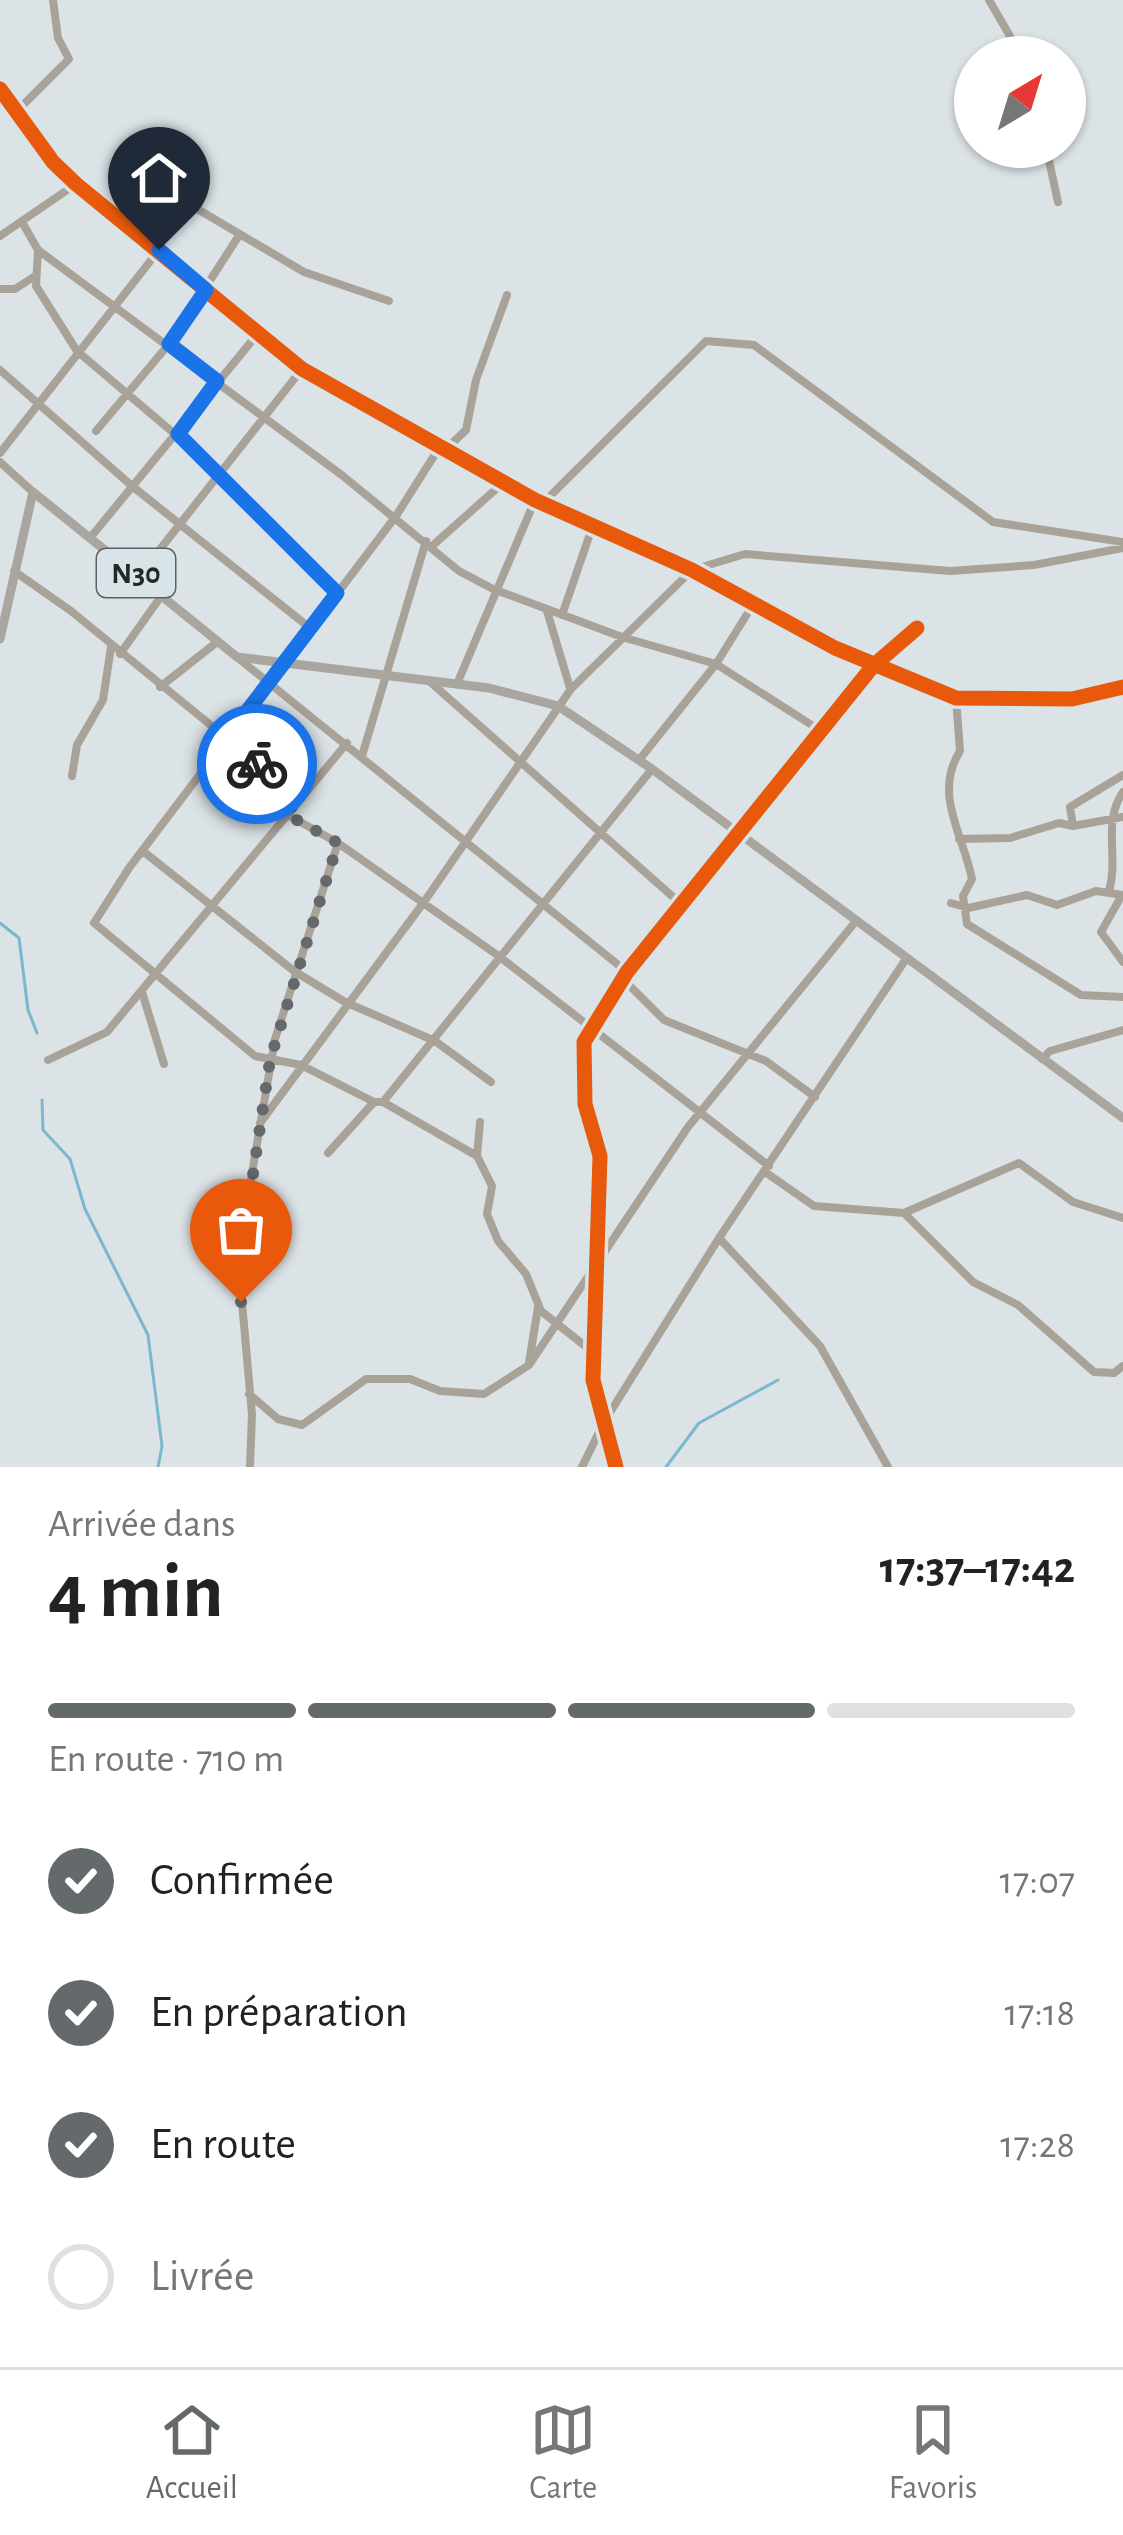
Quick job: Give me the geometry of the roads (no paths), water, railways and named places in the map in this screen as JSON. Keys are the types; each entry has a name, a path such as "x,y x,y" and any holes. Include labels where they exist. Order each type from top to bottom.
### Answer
{"main road":[{"name":"N30","path":"33,492 237,657 517,692 559,706 652,769 1123,1118"},
{"path":"0,640 33,492"}],"street":[{"path":"16,111 69,58 58,38 52,0"},
{"path":"989,0 1010,36"},
{"path":"0,89 76,184 302,369 539,501 692,570 874,666 956,698 1072,699 1123,687"},
{"path":"1051,168 1058,202"},
{"path":"0,236 76,184"},
{"path":"199,210 304,272 389,301"},
{"path":"22,222 38,250 396,516 459,571 493,589 622,637 716,664 821,731"},
{"path":"96,431 125,389 169,344 238,237"},
{"path":"38,250 34,276 49,313 77,350 223,475 337,593"},
{"path":"33,492 0,457 36,401 159,250"},
{"path":"0,289 15,289 34,276"},
{"path":"506,295 476,380 466,430 442,449 94,923 255,1056 301,1065 477,1156 493,1186 488,1214 492,1231 526,1274 538,1307 529,1365"},
{"path":"91,538 260,331"},
{"path":"457,684 493,589 539,501 706,341 754,345 993,522 1123,545"},
{"path":"139,575 223,475 302,369"},
{"path":"0,370 132,486 310,628"},
{"path":"362,756 429,543 505,482"},
{"path":"562,615 593,525"},
{"path":"260,1124 345,1002 424,902 571,689 692,570 745,554 950,571 1034,565 1123,545"},
{"path":"14,571 300,797"},
{"path":"72,776 77,745 103,700 116,651 162,595"},
{"path":"639,760 716,664 754,603"},
{"path":"546,609 571,689"},
{"path":"616,1467 592,1380 599,1156 585,1104 581,1058 589,1028 624,975 874,666 917,628"},
{"path":"160,687 217,642"},
{"path":"237,657 541,904 624,975 664,1020 748,1054 814,1097"},
{"path":"428,680 682,904"},
{"path":"956,698 960,751 949,766 948,783 972,879 963,896 967,924 1081,995 1123,997"},
{"path":"48,1060 107,1032 346,743"},
{"path":"328,1153 435,1041 652,769"},
{"path":"1072,826 1070,807 1123,775"},
{"path":"1109,891 1114,856 1110,819 1123,792"},
{"path":"286,814 338,843 500,957 703,1112 814,1206 904,1213 1019,1163 1073,1202 1123,1218"},
{"path":"959,839 1010,838 1059,823 1072,826 1123,817"},
{"path":"250,1467 239,1269 270,1060 294,971 338,843"},
{"path":"144,852 294,971 345,1002 435,1041 491,1082"},
{"path":"951,902 968,908 1027,895 1057,905 1080,895 1109,891 1122,896 1101,932 1123,962"},
{"path":"249,1394 278,1419 302,1425 366,1378 410,1379 456,1394 484,1394 505,1375 529,1365 703,1112 856,921"},
{"path":"582,1467 604,1422 719,1238 906,959"},
{"path":"142,992 164,1064"},
{"path":"1041,1060 1050,1051 1123,1030 1122,1017"},
{"path":"477,1156 480,1122"},
{"path":"904,1213 974,1282 1018,1305 1094,1372 1114,1372 1123,1366"},
{"path":"719,1238 820,1346 888,1467"},
{"path":"538,1307 595,1354"}],"waterway":[{"path":"0,923 19,938 28,1010 37,1033"},
{"path":"42,1100 43,1130 70,1159 85,1209 148,1335 162,1446 158,1467"},
{"path":"666,1467 699,1423 778,1380"}]}
